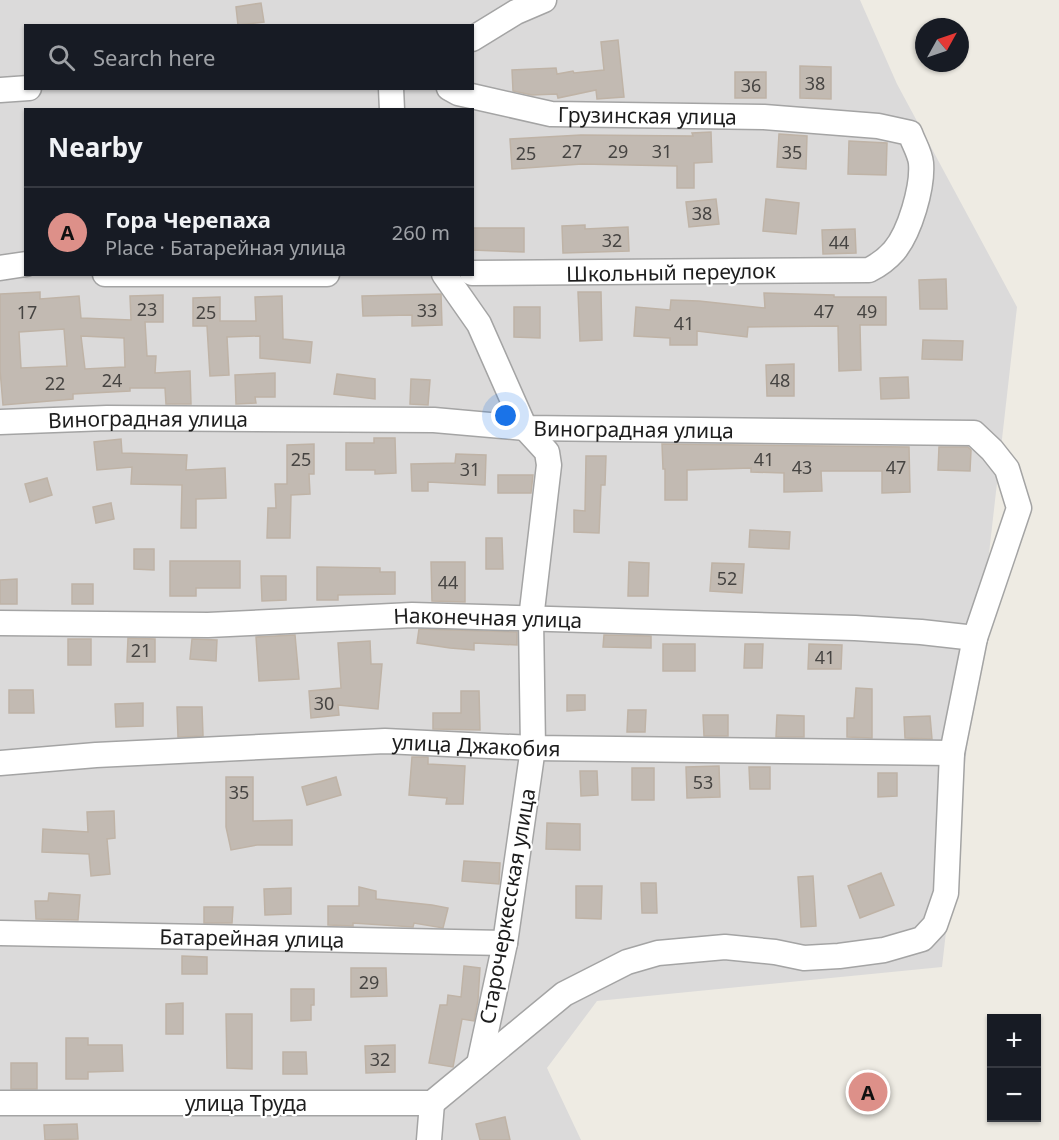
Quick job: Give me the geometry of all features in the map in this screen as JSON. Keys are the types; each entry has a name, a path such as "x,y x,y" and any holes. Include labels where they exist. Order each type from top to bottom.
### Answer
{"street":[{"path":"474,38 516,12 544,0"},
{"path":"0,90 24,88"},
{"path":"391,90 392,108"},
{"name":"Грузинская улица","path":"453,90 551,114 764,117 878,126 910,133 921,161 915,206 899,244 880,264 869,270"},
{"path":"0,267 24,264"},
{"name":"Школьный переулок","path":"474,273 869,270"},
{"name":"Старочеркесская улица","path":"445,276 479,324 525,428 547,452 549,465 531,619 533,748 505,943 479,1064"},
{"name":"Виноградная улица","path":"0,422 107,418 434,420 525,428 974,433 1007,469 1019,508 975,638 952,753 946,893 935,926 922,939 884,950 839,956 804,958 775,952 725,947 658,952 627,962 564,994 479,1064"},
{"name":"Наконечная улица","path":"0,623 207,625 412,615 855,628 975,638"},
{"name":"улица Джакобия","path":"0,763 96,755 385,741 533,748 952,753"},
{"name":"Батарейная улица","path":"0,933 505,943"},
{"path":"429,1140 432,1103 479,1064"},
{"name":"улица Труда","path":"0,1103 432,1103"}],"shaded area":[{"path":"0,0 860,0 897,84 1017,307 942,967 597,1001 547,1068 581,1140 0,1140"}],"building":[{"path":"261,3 264,22 238,24 236,7"},
{"path":"618,40 624,97 597,99 596,90 558,98 557,94 532,95 513,91 512,70 556,68 557,74 604,70 601,42"},
{"path":"800,66 831,67 831,99 800,98"},
{"path":"735,72 766,72 766,98 735,98"},
{"path":"711,132 712,162 694,163 694,188 677,188 677,166 582,164 512,169 510,139 581,135 693,136 692,133"},
{"path":"779,134 807,136 806,169 777,167"},
{"path":"849,141 887,143 886,175 848,174"},
{"path":"716,199 719,224 689,227 686,202"},
{"path":"766,199 799,203 796,234 763,231"},
{"path":"585,225 585,229 628,227 629,251 563,253 562,226"},
{"path":"474,228 524,228 524,252 474,250"},
{"path":"855,229 856,253 823,254 822,230"},
{"path":"946,279 947,309 920,309 919,280"},
{"path":"40,292 40,299 79,296 81,318 131,320 130,296 163,295 163,322 145,322 147,356 156,356 155,373 190,371 191,404 166,404 165,388 130,388 130,391 73,394 73,399 3,405 0,370 0,294","holes":["64,329 67,366 21,368 19,332","81,336 124,338 125,367 85,369"]},
{"path":"578,292 601,292 602,340 580,341"},
{"path":"764,293 886,297 886,325 860,325 861,370 839,371 838,326 748,327 747,337 697,331 697,345 670,345 670,338 634,336 636,307 670,310 671,300 765,308"},
{"path":"441,294 442,325 412,326 412,315 363,316 362,296"},
{"path":"282,296 283,339 312,342 310,363 260,358 260,336 227,337 229,375 210,376 207,326 193,326 193,298 220,297 220,321 256,321 255,297"},
{"path":"514,307 540,307 540,338 514,337"},
{"path":"923,340 963,341 962,360 922,359"},
{"path":"794,364 794,396 767,396 766,365"},
{"path":"275,373 275,397 255,397 256,403 236,404 235,375"},
{"path":"337,374 375,379 375,399 334,394"},
{"path":"908,377 909,398 881,399 880,378"},
{"path":"411,379 430,380 428,405 410,404"},
{"path":"374,438 395,438 396,473 375,474 375,470 346,470 346,443 374,443"},
{"path":"121,439 122,453 187,455 186,470 225,468 226,498 196,499 196,528 181,528 182,485 131,484 132,467 97,470 94,442"},
{"path":"314,444 314,474 309,474 310,494 291,495 290,538 267,538 268,508 276,508 275,484 287,484 287,445"},
{"path":"662,444 909,447 910,492 882,493 882,471 821,471 822,491 784,492 784,473 751,472 751,468 687,470 687,500 665,500"},
{"path":"939,447 968,447 971,450 970,471 938,470"},
{"path":"456,454 486,455 485,485 428,482 428,491 412,491 411,464 455,463"},
{"path":"586,456 606,456 605,485 601,485 599,533 574,532 574,510 585,511"},
{"path":"498,475 533,475 531,493 498,493"},
{"path":"47,478 52,495 30,502 25,484"},
{"path":"111,503 114,519 96,523 93,507"},
{"path":"750,530 790,532 789,549 749,547"},
{"path":"486,538 502,538 503,569 486,569"},
{"path":"134,549 154,549 154,570 134,569"},
{"path":"170,561 240,561 240,588 196,588 196,596 170,596"},
{"path":"431,562 465,562 465,602 432,601"},
{"path":"629,562 649,563 648,596 628,596"},
{"path":"712,563 744,564 742,593 710,591"},
{"path":"317,567 380,568 380,572 395,572 395,594 338,595 338,600 317,600"},
{"path":"261,576 286,576 286,600 262,601"},
{"path":"17,579 17,604 0,604 0,580"},
{"path":"72,584 93,584 93,604 72,604"},
{"path":"419,629 517,632 517,645 474,643 474,650 417,643"},
{"path":"295,635 299,679 259,681 256,637"},
{"path":"604,635 651,636 651,648 603,647"},
{"path":"128,638 155,639 155,662 127,662"},
{"path":"68,639 91,639 91,665 68,665"},
{"path":"192,639 217,640 216,661 190,659"},
{"path":"370,641 371,664 382,664 378,709 338,705 339,715 311,718 309,691 341,688 338,643"},
{"path":"663,644 695,644 695,671 663,671"},
{"path":"745,644 763,644 762,668 744,668"},
{"path":"809,644 842,645 841,669 808,669"},
{"path":"856,688 872,689 872,738 847,737 847,718 854,718"},
{"path":"9,690 33,690 34,713 9,713"},
{"path":"461,691 479,691 480,730 433,729 433,713 461,713"},
{"path":"567,695 585,695 585,710 567,711"},
{"path":"143,703 143,726 116,727 115,704"},
{"path":"177,707 202,707 203,736 178,737"},
{"path":"628,710 646,710 645,732 627,732"},
{"path":"703,715 728,715 728,736 704,736"},
{"path":"777,715 804,716 804,737 776,737"},
{"path":"930,716 932,739 905,738 904,717"},
{"path":"412,757 428,757 428,764 465,766 463,804 446,804 447,798 409,795"},
{"path":"719,766 720,797 687,798 686,767"},
{"path":"749,767 770,767 770,789 750,789"},
{"path":"632,768 654,768 654,800 632,800"},
{"path":"580,771 597,771 598,795 581,796"},
{"path":"878,773 897,773 897,796 878,797"},
{"path":"226,777 253,777 253,821 292,820 292,845 257,845 231,850 226,827"},
{"path":"336,777 341,795 307,805 302,787"},
{"path":"114,811 115,838 107,839 110,874 91,876 89,854 42,852 43,829 88,832 87,812"},
{"path":"547,823 580,824 580,850 546,849"},
{"path":"464,861 500,863 499,884 462,881"},
{"path":"881,873 894,905 860,918 848,886"},
{"path":"813,876 816,926 801,927 798,877"},
{"path":"641,883 656,883 657,913 642,913"},
{"path":"576,886 602,886 601,919 576,918"},
{"path":"359,887 376,891 376,899 448,908 443,928 414,923 413,927 353,923 353,926 328,925 328,906 359,906"},
{"path":"291,888 291,914 265,915 264,889"},
{"path":"49,893 80,895 78,920 36,919 35,901 48,901"},
{"path":"204,907 233,907 232,923 204,923"},
{"path":"182,956 207,957 207,974 182,974"},
{"path":"464,966 480,968 474,1021 462,1019 453,1067 429,1063 440,1005 447,1005 448,995 461,997"},
{"path":"351,968 386,968 387,996 351,997"},
{"path":"291,989 314,989 311,1020 291,1021"},
{"path":"183,1003 183,1034 166,1034 166,1004"},
{"path":"226,1014 252,1014 252,1069 227,1068"},
{"path":"66,1038 88,1038 88,1045 122,1045 123,1071 88,1072 88,1079 66,1079"},
{"path":"395,1045 395,1072 366,1073 365,1046"},
{"path":"283,1052 306,1052 307,1074 283,1074"},
{"path":"11,1063 37,1063 37,1089 11,1089"},
{"path":"505,1117 510,1140 480,1140 476,1124"},
{"path":"77,1124 78,1139 45,1140 44,1125"}],"place":[{"name":"Гора Черепаха","path":"868,1092"}]}
